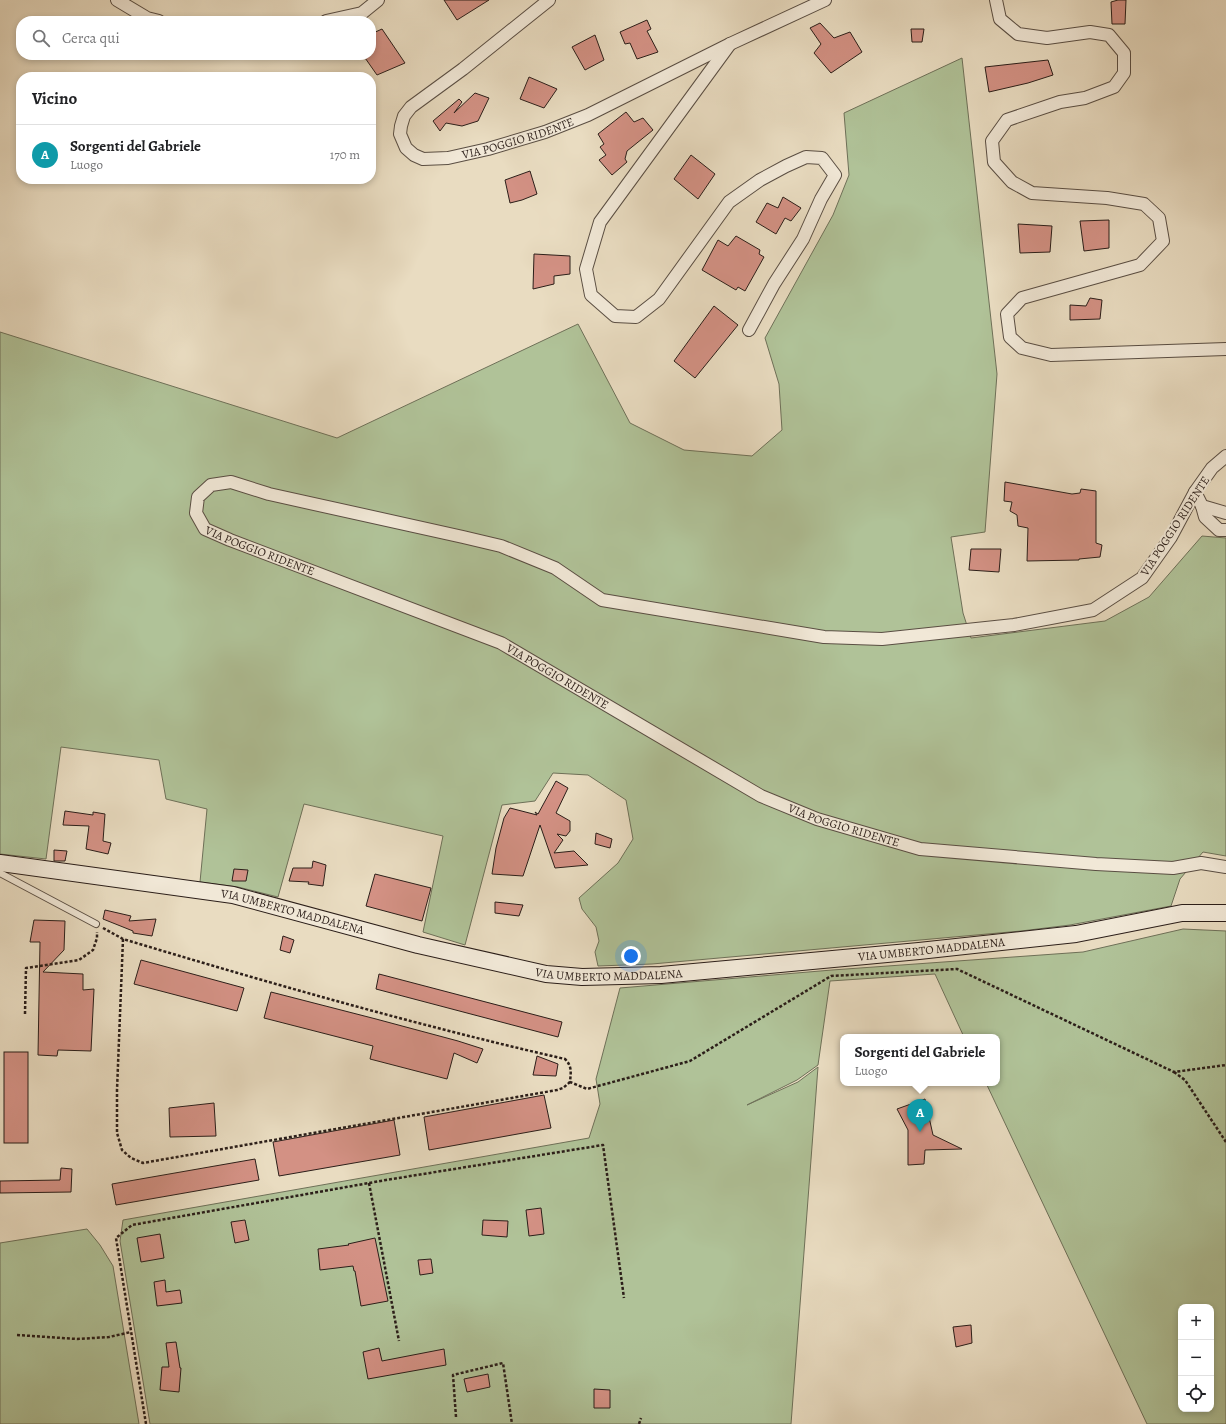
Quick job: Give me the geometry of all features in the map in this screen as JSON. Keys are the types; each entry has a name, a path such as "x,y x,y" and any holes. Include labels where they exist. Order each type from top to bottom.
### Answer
{"street":[{"path":"117,0 144,16"},
{"path":"348,16 362,13 378,0"},
{"name":"VIA POGGIO RIDENTE","path":"549,0 463,70 411,107 404,116 400,134 406,148 423,159 448,158 488,149 545,132 588,115 730,44 825,0"},
{"path":"996,0 1000,19 1018,34 1047,38 1090,32 1109,35 1124,53 1124,73 1114,87 1085,98 1060,102 1007,120 992,141 994,162 1012,182 1032,193 1107,198 1144,204 1159,218 1163,241 1140,264 1022,298 1007,314 1010,337 1022,348 1051,354 1226,348"},
{"path":"730,44 600,222 586,269 591,295 615,316 636,317 659,299 729,202 760,180 786,166 806,157 822,158 835,175 821,199 803,239 774,284 749,330"},
{"name":"VIA POGGIO RIDENTE","path":"1226,456 1212,468 1195,492 1171,536 1142,578 1093,610 1014,625 882,639 824,637 602,600 555,568 501,546 463,536 269,494 231,482 211,485 198,497 196,513 205,529 230,540 501,644 761,796 817,820 920,849 1096,864 1173,868 1201,863 1226,867"},
{"path":"1195,492 1202,506 1205,517 1220,530 1226,530"},
{"path":"1202,506 1226,514"},
{"name":"VIA UMBERTO MADDALENA","path":"0,863 233,895 418,945 546,974 582,977 661,974 919,951 1076,934 1182,913 1226,914"}],"lane":[{"path":"0,873 96,924"}],"path":[{"path":"96,924 123,939 279,986 497,1043 565,1059 569,1063 572,1070 570,1082 563,1088 557,1090 143,1163 131,1158 122,1150 117,1134 117,1090 123,939"},
{"path":"25,1014 26,968 79,960 92,950 97,938 96,924"},
{"path":"570,1082 587,1089 690,1061 831,976 958,969 1174,1072 1185,1080 1226,1142"},
{"path":"1174,1072 1226,1065"},
{"path":"146,1424 116,1238 132,1225 368,1183 603,1145 624,1298"},
{"path":"368,1183 399,1341"},
{"path":"17,1336 77,1339 109,1337 131,1332"},
{"path":"456,1417 453,1375 503,1363 512,1424"},
{"path":"639,1424 641,1418"}],"green space":[{"path":"962,58 997,374 985,532 951,537 963,613 971,638 1105,621 1149,597 1202,536 1226,538 1226,856 1203,852 1180,879 1171,906 1070,925 1021,931 652,964 598,966 595,952 599,941 596,927 582,909 579,898 618,863 633,839 626,800 588,775 553,773 535,801 502,805 465,945 423,932 443,836 304,804 278,897 238,887 200,882 207,809 166,799 159,760 61,747 46,859 0,854 0,332 337,438 578,324 630,423 684,450 752,456 782,430 779,384 765,338 833,215 849,175 844,113"},
{"path":"1183,929 1226,931 1226,1424 1147,1424 987,1086 1000,1086 1000,1034 963,1034 935,974 830,981 818,1065 797,1080 747,1105 798,1082 818,1067 791,1424 150,1424 120,1241 123,1220 589,1138 600,1104 596,1079 620,988 832,970 1083,952"},
{"path":"87,1229 100,1245 113,1266 139,1424 0,1424 0,1243"}],"building":[{"path":"444,0 489,0 457,20"},
{"path":"1126,0 1125,24 1112,24 1111,2"},
{"path":"647,20 651,29 647,31 658,52 637,59 630,43 625,44 620,32"},
{"path":"820,23 834,38 850,32 862,52 831,73 814,53 821,44 810,28"},
{"path":"382,29 405,63 377,75 366,60 376,60 376,32"},
{"path":"911,29 924,29 922,42 912,42"},
{"path":"595,35 604,60 585,70 572,47"},
{"path":"1048,60 1053,75 1028,83 989,92 985,67"},
{"path":"529,77 557,89 544,108 520,99"},
{"path":"475,93 489,98 478,121 462,126 446,123 440,131 433,121 459,99 462,102 454,113"},
{"path":"626,112 634,122 643,118 653,130 627,151 625,159 627,162 612,175 599,160 606,155 600,147 604,144 598,134"},
{"path":"691,155 715,174 698,199 674,179"},
{"path":"530,171 537,194 510,203 505,180"},
{"path":"783,197 801,208 791,221 785,218 776,234 756,222 767,203 778,208"},
{"path":"1109,220 1109,248 1084,251 1080,221"},
{"path":"1018,224 1052,226 1050,252 1020,253"},
{"path":"736,236 760,250 759,254 764,257 745,291 738,287 736,290 702,270 718,240 728,246"},
{"path":"534,254 570,256 570,274 554,276 554,284 533,289"},
{"path":"1090,298 1102,300 1100,319 1070,320 1070,305 1086,306"},
{"path":"714,306 738,325 695,378 674,361"},
{"path":"1005,482 1072,494 1080,493 1081,489 1096,491 1096,543 1102,545 1100,557 1079,560 1027,561 1028,528 1018,526 1017,515 1010,511 1012,502 1004,501"},
{"path":"971,549 1001,549 999,572 969,570"},
{"path":"556,781 568,788 556,813 570,821 570,831 566,836 557,834 563,840 554,853 574,851 588,865 555,868 540,825 523,876 492,874 496,848 504,818 510,808 537,815 535,812 538,814"},
{"path":"65,811 93,815 93,812 105,814 103,841 111,843 108,854 86,849 89,826 63,825"},
{"path":"596,833 612,839 610,848 595,844"},
{"path":"54,850 67,851 65,861 54,861"},
{"path":"313,861 326,865 323,886 308,884 309,882 289,881 293,868 312,868"},
{"path":"234,869 248,870 246,881 232,881"},
{"path":"375,874 431,888 422,921 366,906"},
{"path":"495,902 523,905 519,916 495,913"},
{"path":"105,910 131,916 129,921 156,919 152,936 133,933 133,931 103,919"},
{"path":"34,920 65,921 64,950 43,972 83,974 83,990 94,989 91,1051 58,1050 57,1056 38,1055 40,942 30,942"},
{"path":"283,936 294,940 290,953 280,950"},
{"path":"141,960 244,988 237,1011 134,984"},
{"path":"379,974 562,1022 558,1037 376,989"},
{"path":"271,992 458,1041 483,1049 477,1063 454,1053 447,1079 370,1059 373,1046 264,1018"},
{"path":"4,1052 28,1052 28,1143 4,1143"},
{"path":"537,1056 558,1064 556,1076 533,1075"},
{"path":"544,1095 551,1128 429,1150 424,1117"},
{"path":"925,1099 933,1135 962,1149 925,1150 924,1164 908,1165 908,1130 897,1109"},
{"path":"214,1103 216,1136 170,1137 169,1108"},
{"path":"394,1120 400,1155 279,1176 273,1142"},
{"path":"255,1159 259,1180 116,1205 112,1184"},
{"path":"61,1168 72,1169 71,1192 0,1193 0,1181 60,1180"},
{"path":"541,1208 544,1234 529,1236 526,1210"},
{"path":"245,1220 249,1240 235,1243 231,1222"},
{"path":"483,1220 508,1221 507,1237 482,1235"},
{"path":"160,1234 164,1258 141,1262 137,1238"},
{"path":"375,1238 388,1301 361,1306 353,1266 320,1270 318,1249 349,1245 348,1244"},
{"path":"431,1259 433,1273 420,1275 418,1260"},
{"path":"165,1280 166,1292 180,1290 182,1303 157,1306 154,1282"},
{"path":"971,1325 972,1343 956,1347 953,1327"},
{"path":"176,1342 181,1368 179,1392 160,1390 162,1367 169,1367 166,1343"},
{"path":"379,1348 382,1361 444,1349 446,1365 368,1379 363,1352"},
{"path":"488,1374 490,1387 467,1392 464,1379"},
{"path":"594,1389 610,1390 610,1408 594,1408"}],"place":[{"name":"Sorgenti del Gabriele","path":"920,1132"}]}
